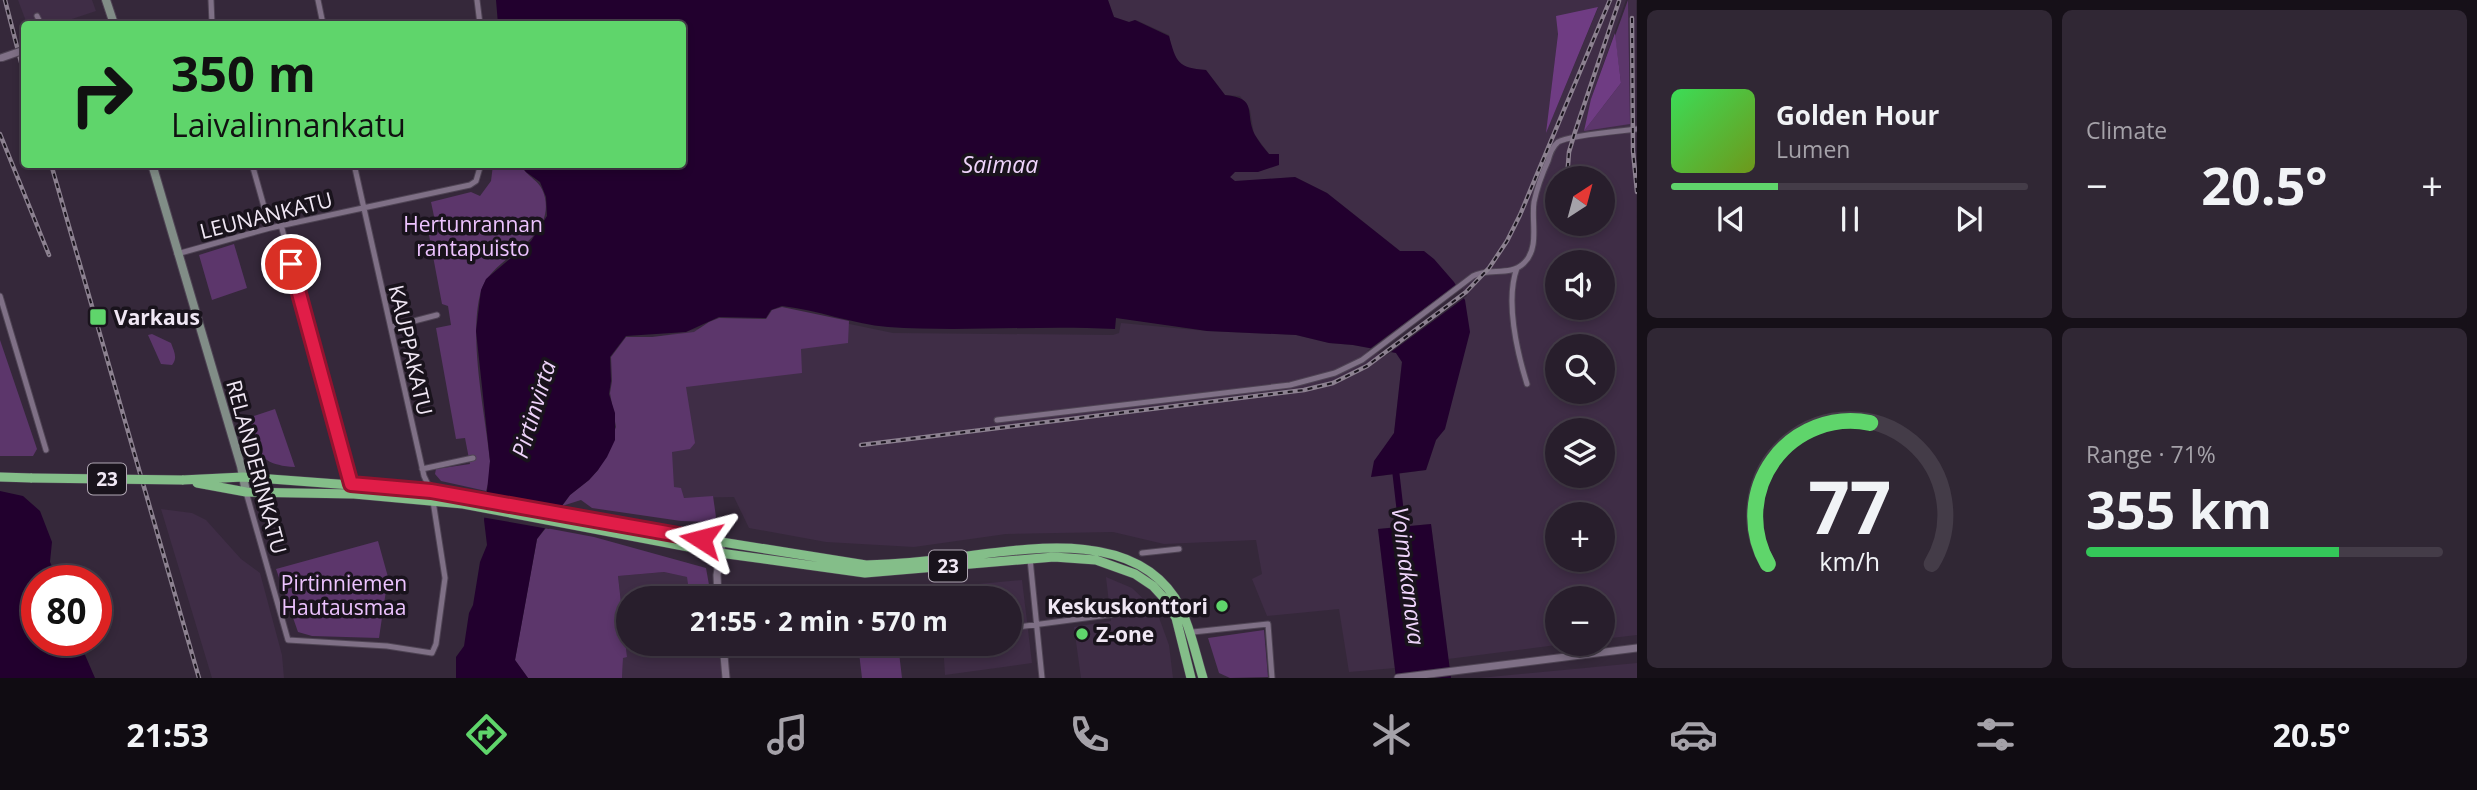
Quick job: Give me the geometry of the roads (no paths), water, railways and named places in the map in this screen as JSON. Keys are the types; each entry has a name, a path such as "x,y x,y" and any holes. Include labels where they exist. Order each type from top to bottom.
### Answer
{"highway":[{"name":"23","path":"0,477 186,480 243,477 351,484 464,500 865,573 1090,549 1119,555 1132,561 1157,578 1174,597 1183,615 1203,678"},
{"name":"23","path":"186,480 246,492 432,496"},
{"name":"23","path":"1029,554 1096,560 1135,573 1153,586 1176,618 1191,678"}],"main road":[{"path":"106,0 112,21"},
{"name":"RELANDERINKATU","path":"153,168 246,492"}],"street":[{"path":"211,0 212,21"},
{"path":"318,0 322,21"},
{"path":"477,0 480,21"},
{"path":"37,16 40,21"},
{"path":"1,58 21,51"},
{"path":"997,420 1290,385 1335,373 1362,360 1480,273 1509,271 1517,268 1530,256 1535,200 1555,144 1566,139 1637,130"},
{"path":"253,168 271,228"},
{"name":"KAUPPAKATU","path":"355,168 422,469 432,496 445,578 436,644 432,653"},
{"name":"LEUNANKATU","path":"177,254 281,225 470,184 476,181 480,168"},
{"path":"281,225 354,494"},
{"path":"1517,268 1513,278 1512,308 1527,384"},
{"path":"0,296 46,450"},
{"path":"391,327 437,315"},
{"path":"422,469 473,458"},
{"name":"RELANDERINKATU","path":"246,492 288,640 387,646 432,653"},
{"path":"717,586 721,548"},
{"path":"1142,553 1179,549"},
{"path":"1029,554 1042,678"},
{"path":"1022,626 1131,612"},
{"path":"1193,632 1268,625 1272,678"},
{"path":"1398,678 1637,648"},
{"path":"724,656 726,678"}],"water":[{"name":"Saimaa","path":"496,0 1108,0 1114,17 1129,22 1135,20 1169,36 1176,58 1180,62 1189,68 1206,70 1225,95 1247,103 1255,135 1269,154 1279,154 1279,165 1258,172 1235,172 1230,177 1235,181 1295,177 1327,193 1400,251 1424,251 1454,282 1465,300 1470,332 1445,429 1436,440 1426,470 1371,477 1374,461 1394,433 1402,362 1396,353 1296,335 1207,331 1116,318 1115,329 888,327 782,306 771,310 766,318 719,317 686,332 626,336 610,357 609,394 615,413 615,440 598,470 570,495 537,539 515,660 528,678 456,678 456,657 464,646 480,562 487,545 484,520 490,461 476,331 481,290 486,279 531,241 547,216 546,197 540,182 523,168 686,168 686,21 498,21"},
{"path":"0,491 23,496 40,511 52,542 51,565 21,565 21,656 85,656 95,678 0,678"},
{"path":"1431,524 1451,678 1396,678 1378,529"}],"waterway":[{"name":"Voimakanava","path":"1396,474 1403,535"}],"railway":[{"path":"5,0 21,62"},
{"path":"861,445 1304,390 1333,383 1367,366 1466,292 1489,268 1507,241 1610,0"},
{"path":"1568,166 1575,132 1619,1"},
{"path":"1632,18 1633,151 1637,192"},
{"path":"0,134 49,255"},
{"path":"52,168 199,678"}],"place":[{"name":"Varkaus","path":"98,317"},
{"name":"Keskuskonttori","path":"1222,606"},
{"name":"Z-one","path":"1082,634"}],"park label":[{"name":"Hertunrannan rantapuisto","path":"473,236"},
{"name":"Pirtinniemen Hautausmaa","path":"344,595"}],"water label":[{"name":"Pirtinvirta","path":"533,409"}]}
